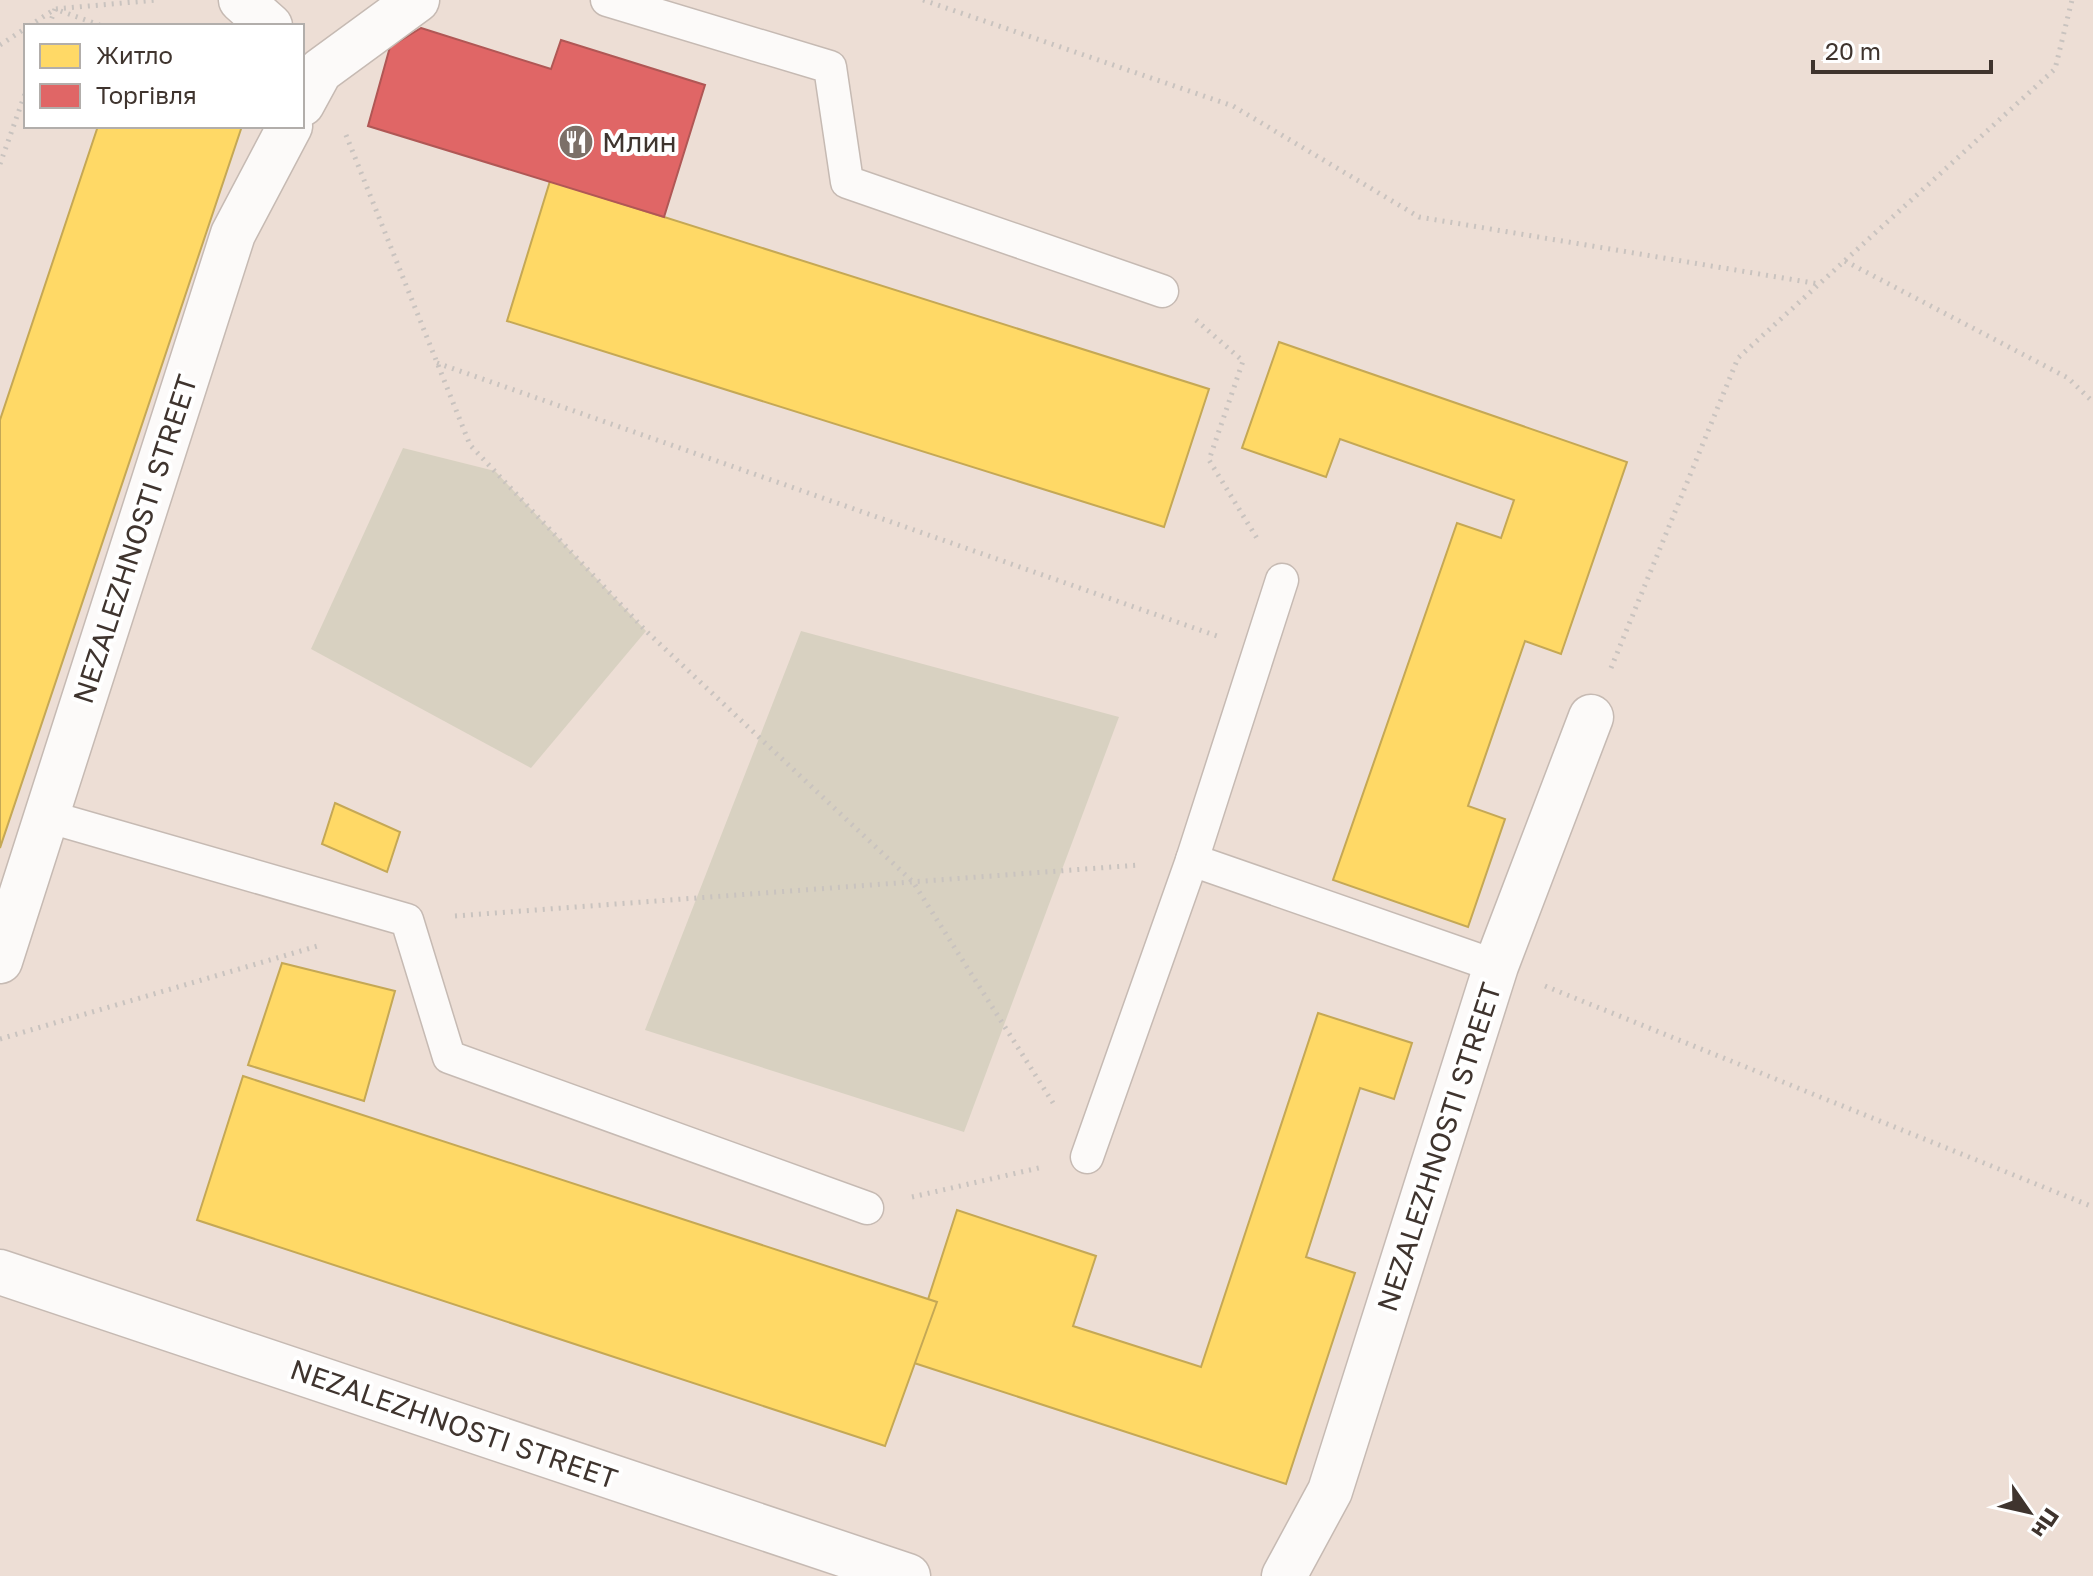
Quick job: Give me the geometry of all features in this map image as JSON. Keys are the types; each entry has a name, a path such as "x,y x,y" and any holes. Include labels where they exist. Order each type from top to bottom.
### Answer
{"street":[{"path":"241,0 268,24"},
{"path":"308,77 417,0"},
{"name":"NEZALEZHNOSTI STREET","path":"0,961 233,234 289,128"},
{"name":"NEZALEZHNOSTI STREET","path":"1284,1576 1330,1491 1496,966 1591,717"},
{"name":"NEZALEZHNOSTI STREET","path":"0,1272 908,1576"}],"lane":[{"path":"607,0 830,67 847,182 1162,291"},
{"path":"1087,1157 1192,860 1282,580"},
{"path":"46,816 407,920 449,1057 867,1208"},
{"path":"1192,860 1496,966"}],"path":[{"path":"32,24 55,9 157,0"},
{"path":"923,0 1233,106 1419,217 1819,284"},
{"path":"1591,717 1738,358 2055,69 2072,0"},
{"path":"50,24 55,9"},
{"path":"55,9 96,24"},
{"path":"0,45 24,29"},
{"path":"308,77 437,363 470,445 646,631 913,882 1087,1157 867,1208"},
{"path":"0,164 24,97"},
{"path":"1845,261 2068,378 2093,402"},
{"path":"1162,291 1243,361 1209,460 1282,580"},
{"path":"437,363 1259,651"},
{"path":"0,1039 407,920 1192,860"},
{"path":"1496,966 2093,1207"}],"shaded area":[{"path":"403,448 495,471 646,631 531,768 311,649"},
{"path":"801,631 1119,717 964,1132 645,1030"}],"building: Житло":[{"path":"97,128 241,128 0,848 0,420"},
{"path":"550,181 1209,389 1164,527 507,321"},
{"path":"1279,342 1627,462 1561,654 1525,641 1468,806 1505,819 1468,927 1333,880 1457,523 1501,538 1514,500 1340,439 1326,477 1242,448"},
{"path":"335,803 400,832 387,872 322,844"},
{"path":"282,963 395,991 364,1101 248,1065"},
{"path":"1318,1013 1412,1043 1394,1099 1360,1088 1306,1257 1355,1273 1286,1484 908,1361 957,1210 1096,1256 1073,1326 1201,1367"},
{"path":"243,1076 937,1302 885,1446 197,1220"}],"building: Торгівля":[{"path":"421,28 551,69 561,40 705,85 664,217 368,126 390,47"}],"place":[{"name":"Млин","path":"576,142"}]}
